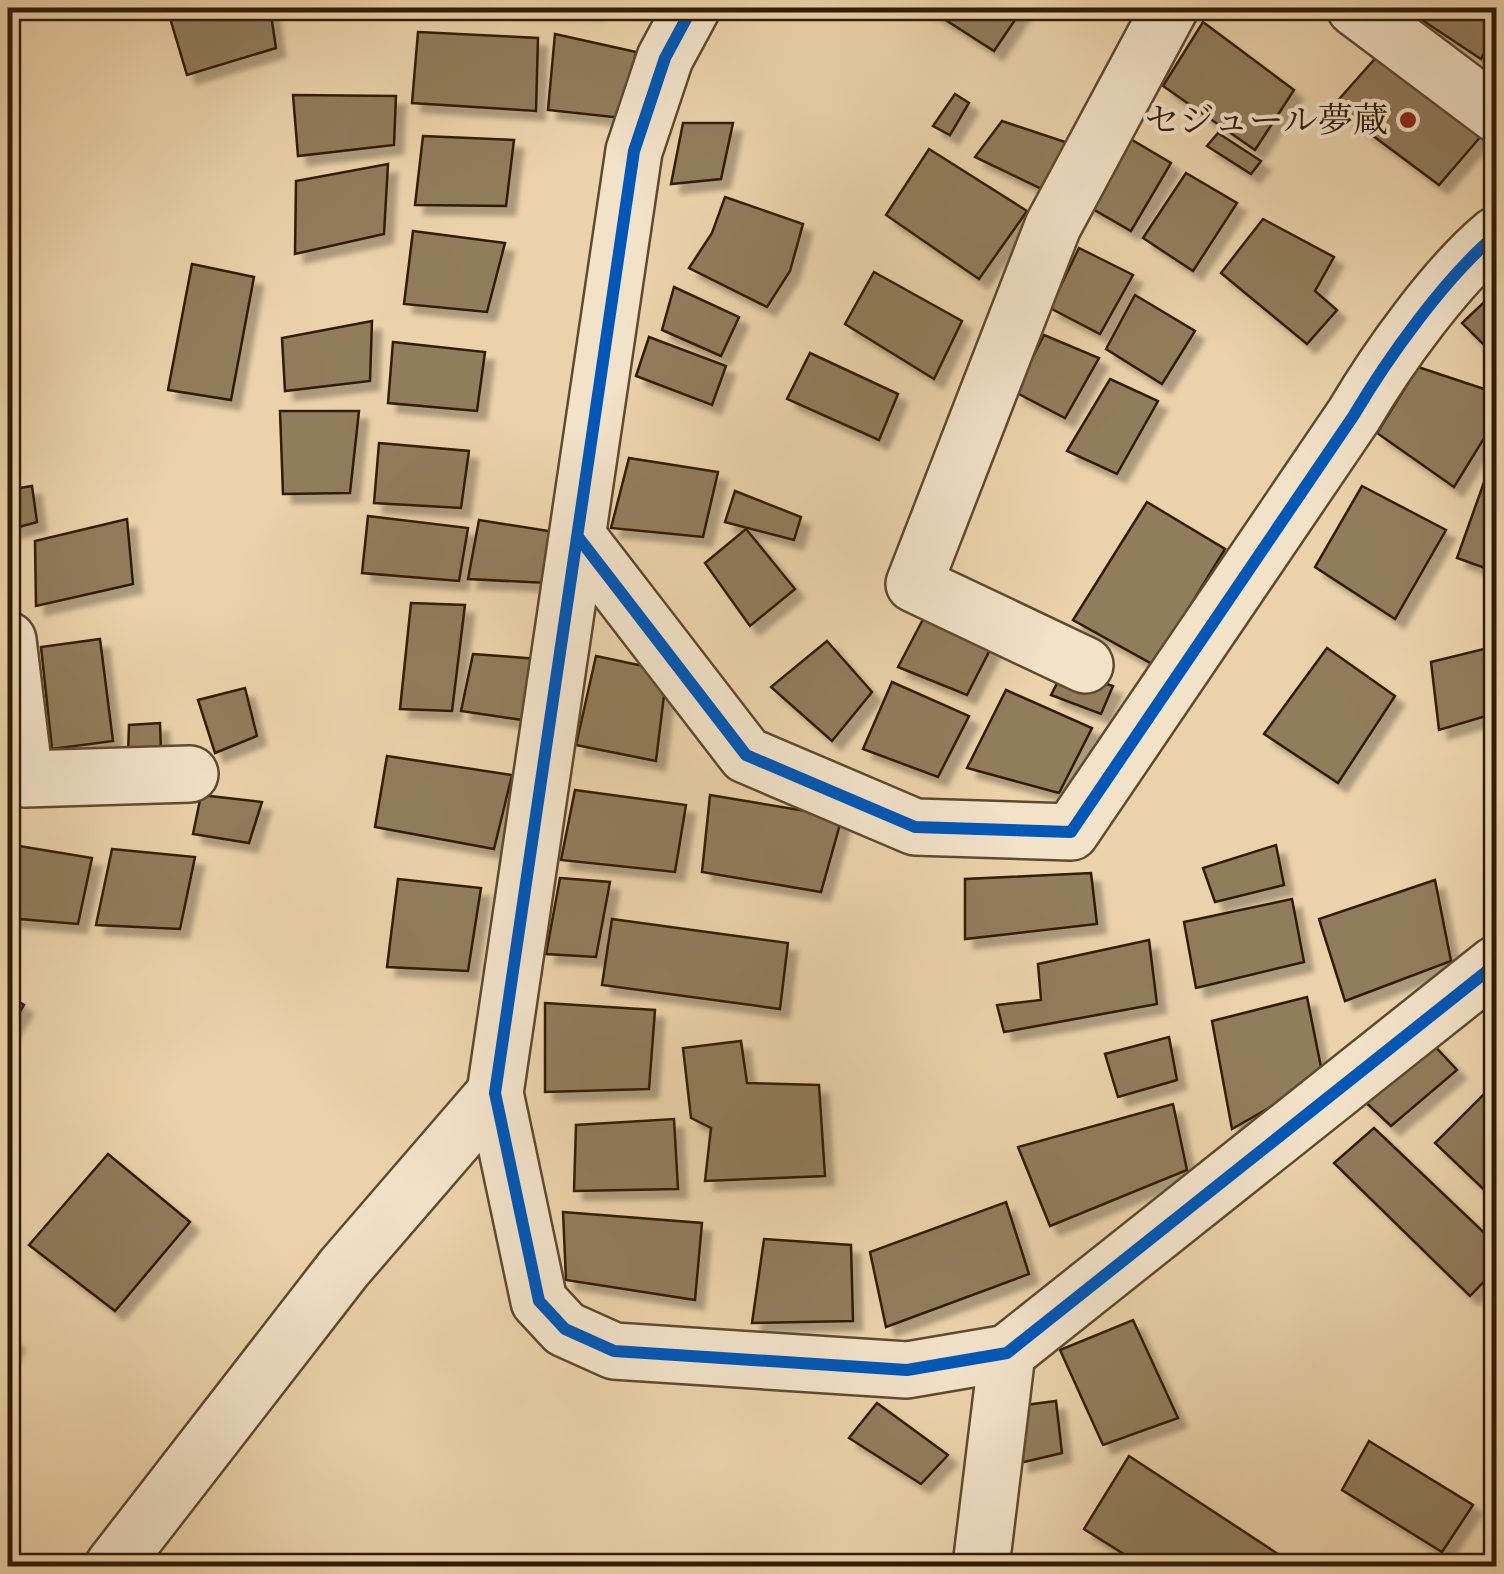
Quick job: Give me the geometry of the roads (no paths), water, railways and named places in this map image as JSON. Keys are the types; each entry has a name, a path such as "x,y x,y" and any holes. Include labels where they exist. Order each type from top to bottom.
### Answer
{"street":[{"path":"692,8 665,58 634,152 496,1093 538,1301 565,1329 614,1351 906,1370 1006,1352 1496,964"},
{"path":"1086,665 914,584 1053,226 1170,8"},
{"path":"1356,8 1496,114"},
{"path":"578,536 746,755 915,827 1072,832 1374,380 1470,256 1496,235"},
{"path":"8,640 25,779 190,774"},
{"path":"113,1566 344,1268 496,1093"},
{"path":"981,1566 1006,1352"}],"place":[{"name":"セジュール夢蔵","path":"1408,120"}]}
